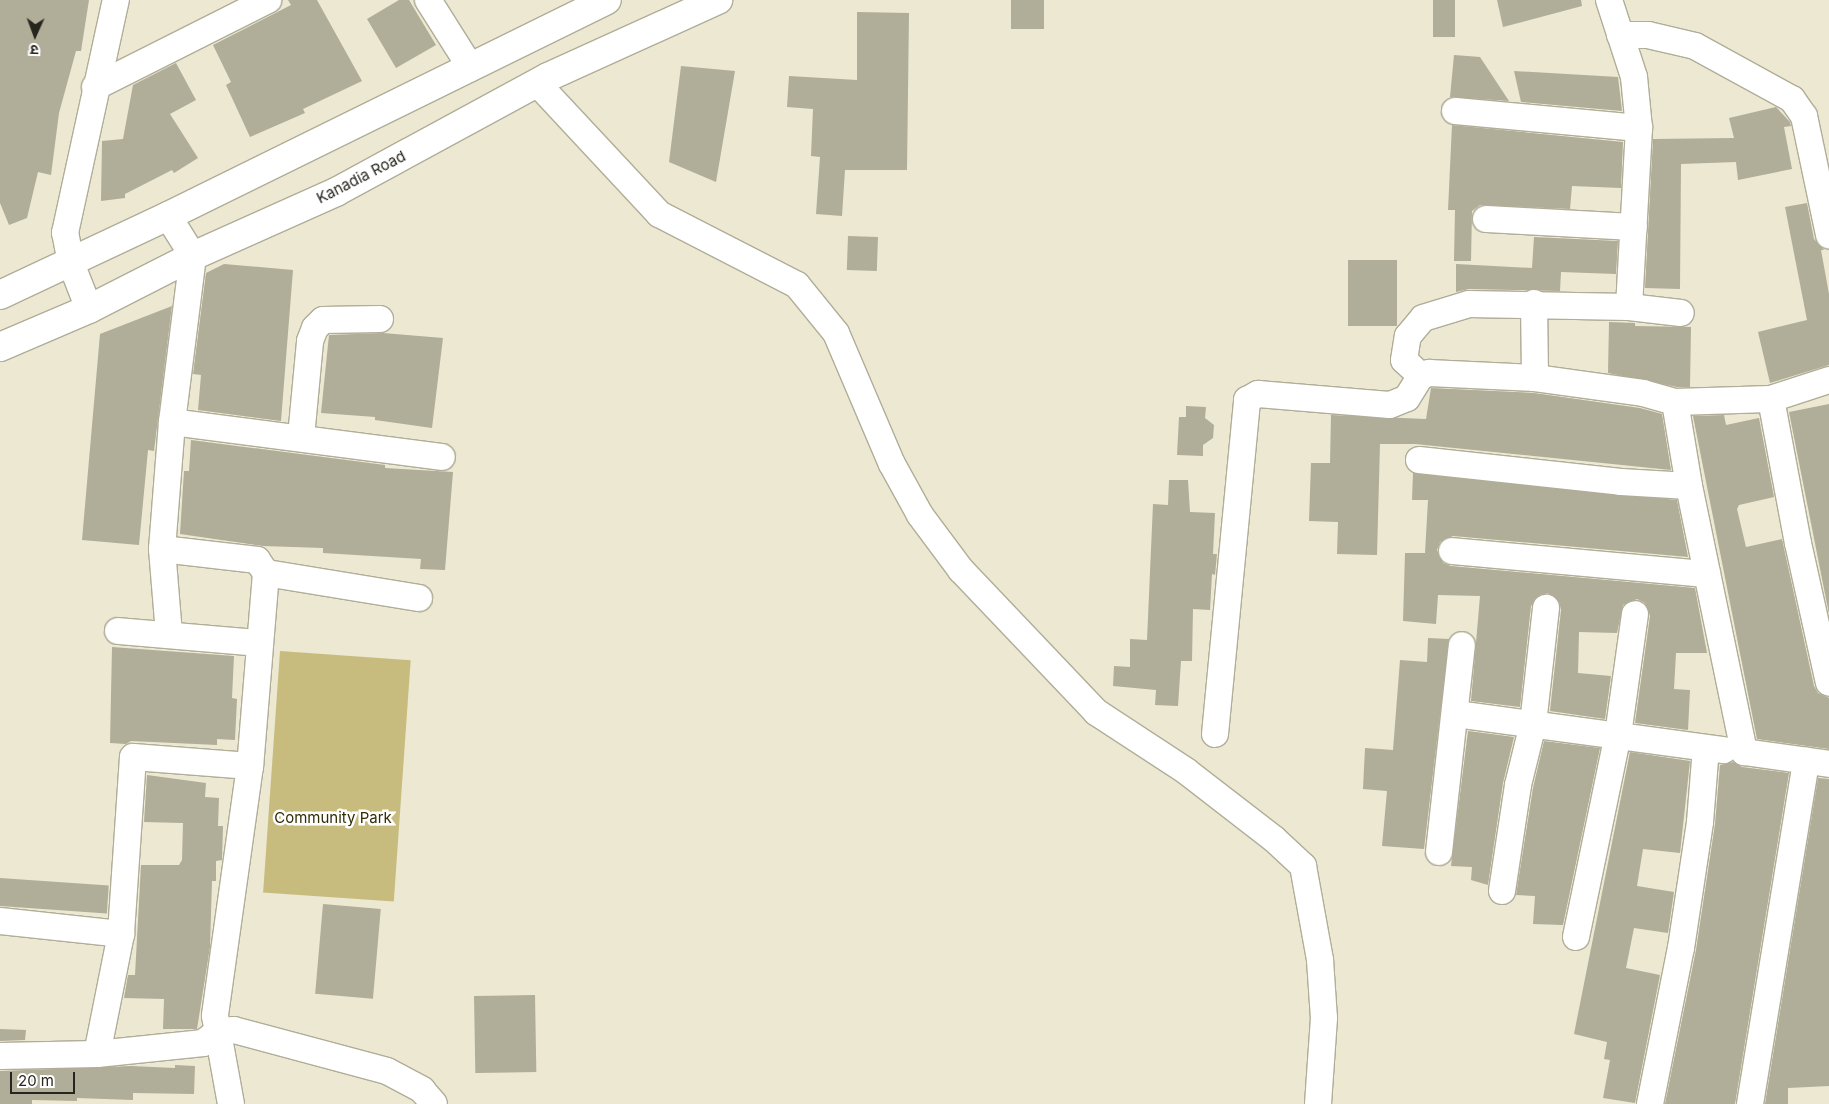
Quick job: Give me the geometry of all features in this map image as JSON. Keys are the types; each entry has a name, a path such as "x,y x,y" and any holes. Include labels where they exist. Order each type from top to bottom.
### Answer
{"main road":[{"path":"0,294 72,263 607,0"},
{"name":"Kanadia Road","path":"0,347 89,309 193,256 336,192 537,83 718,0"}],"street":[{"path":"89,309 72,263 66,233 95,87 116,0"},
{"path":"95,87 268,0"},
{"path":"428,0 471,68"},
{"path":"1609,0 1634,77 1639,128 1629,307"},
{"path":"1620,35 1648,35 1695,46 1792,99 1804,116 1829,235"},
{"path":"537,83 659,214 797,285 836,332 892,464 920,516 961,570 1096,712 1186,771 1274,839 1303,866 1320,960 1324,1018 1318,1104"},
{"path":"1454,111 1639,128"},
{"path":"168,216 193,256 172,422 162,549 169,634"},
{"path":"1486,219 1634,227"},
{"path":"1422,376 1404,360 1408,336 1423,318 1469,304 1629,307 1682,313"},
{"path":"1534,304 1535,378"},
{"path":"302,438 310,340 315,328 323,320 380,319"},
{"path":"1216,734 1247,400 1258,394 1390,405 1407,398 1422,376 1429,373 1535,378 1643,392 1675,402 1771,399 1829,380"},
{"path":"1771,399 1798,542 1829,683"},
{"path":"1675,402 1688,486 1744,752"},
{"path":"172,422 442,457"},
{"path":"1418,460 1688,486"},
{"path":"162,549 257,560 266,573 258,643 250,766 214,1016 219,1031 231,1104"},
{"path":"1452,551 1707,574"},
{"path":"266,573 419,598"},
{"path":"1502,891 1518,785 1533,724 1546,608"},
{"path":"1576,937 1618,735 1635,614"},
{"path":"118,631 258,643"},
{"path":"1439,852 1456,714 1462,645"},
{"path":"1456,714 1818,762 1750,1104"},
{"path":"1650,1104 1682,948 1700,822 1706,748"},
{"path":"97,1054 122,934 133,757 250,766"},
{"path":"0,921 122,934"},
{"path":"0,1056 97,1054 203,1043 219,1031 252,1035 387,1071 422,1090 434,1104"}],"green space":[{"name":"Community Park","path":"280,651 411,660 394,902 263,892"}],"building":[{"path":"0,0 89,0 81,51 76,51 59,113 51,175 38,172 27,218 9,225 0,203"},
{"path":"288,0 317,0 362,81 303,109 305,113 250,137 226,85 231,82 213,45 291,5"},
{"path":"399,0 409,0 436,45 396,68 367,19"},
{"path":"1011,0 1044,0 1044,29 1011,29"},
{"path":"1433,0 1455,0 1455,37 1433,37"},
{"path":"1497,0 1581,0 1582,6 1503,27"},
{"path":"857,12 909,13 907,170 845,170 842,216 816,214 820,157 811,156 813,109 787,107 789,76 857,80"},
{"path":"1454,55 1480,57 1509,101 1450,97"},
{"path":"176,63 196,100 170,114 198,158 174,173 172,170 125,194 125,198 101,201 102,141 123,139 133,85"},
{"path":"681,66 735,71 716,182 669,162"},
{"path":"1514,71 1618,77 1622,111 1521,102"},
{"path":"1776,107 1790,122 1791,126 1784,127 1792,169 1738,180 1736,162 1681,164 1680,289 1645,288 1653,139 1734,138 1729,118"},
{"path":"1452,125 1623,142 1621,188 1572,186 1570,209 1480,205 1472,211 1471,261 1454,261 1455,210 1448,210"},
{"path":"1807,203 1814,239 1824,250 1821,250 1829,294 1829,365 1770,383 1758,332 1807,320 1785,207"},
{"path":"848,236 878,237 877,271 847,270"},
{"path":"1534,237 1618,241 1616,274 1561,272 1560,291 1469,289 1456,292 1456,264 1532,268"},
{"path":"1348,260 1397,260 1397,326 1348,326"},
{"path":"224,264 293,270 281,421 198,410 201,375 193,374 206,273"},
{"path":"172,306 154,451 148,450 139,545 82,540 100,334"},
{"path":"1609,322 1635,323 1635,326 1691,327 1690,387 1677,387 1608,373"},
{"path":"383,333 443,338 432,428 375,420 375,417 321,413 329,335"},
{"path":"1431,388 1534,393 1640,408 1662,414 1671,470 1415,444 1380,444 1377,555 1337,554 1338,522 1309,521 1311,463 1330,463 1331,415 1426,419"},
{"path":"1829,404 1829,614 1789,412"},
{"path":"1186,406 1206,407 1205,418 1214,425 1213,438 1203,445 1203,456 1177,455 1179,417 1186,417"},
{"path":"1724,415 1726,425 1759,418 1774,497 1739,505 1737,509 1746,547 1782,539 1814,686 1818,693 1829,698 1829,749 1757,739 1693,416"},
{"path":"191,440 385,465 385,468 453,472 445,570 420,569 421,559 323,553 323,548 263,546 180,534 184,471 189,471"},
{"path":"1413,473 1677,500 1688,557 1453,536 1440,542 1437,550 1443,563 1451,566 1695,588 1707,653 1676,653 1674,689 1690,690 1688,730 1635,723 1650,616 1645,603 1637,599 1623,605 1617,633 1579,632 1578,673 1611,676 1605,719 1550,711 1561,610 1559,602 1548,593 1540,595 1531,606 1520,707 1471,701 1480,596 1438,595 1436,624 1403,621 1405,553 1425,553 1428,500 1412,500"},
{"path":"1169,480 1188,480 1190,512 1215,513 1213,554 1217,554 1215,575 1212,574 1210,610 1193,609 1192,661 1181,661 1178,706 1155,705 1156,690 1113,686 1114,666 1130,667 1130,639 1147,640 1153,504 1168,505"},
{"path":"1428,638 1449,639 1424,849 1382,846 1387,791 1363,789 1365,748 1393,750 1400,660 1427,662"},
{"path":"112,647 234,656 232,698 237,699 235,740 217,739 217,745 131,741 126,744 110,743"},
{"path":"1468,731 1514,737 1503,783 1488,885 1471,880 1472,867 1451,866"},
{"path":"1544,741 1600,748 1563,925 1533,924 1535,896 1516,895 1533,788"},
{"path":"1630,752 1690,761 1680,853 1643,849 1637,886 1674,892 1668,933 1634,928 1626,968 1660,975 1635,1103 1603,1098 1610,1060 1604,1059 1607,1042 1574,1034"},
{"path":"1733,762 1742,767 1789,773 1735,1104 1665,1104 1696,950 1715,824 1720,765"},
{"path":"147,775 206,783 205,797 219,798 218,826 223,826 222,860 216,861 216,881 212,881 210,947 197,1029 163,1029 164,999 124,998 128,975 135,975 141,865 179,865 182,860 183,823 144,822"},
{"path":"1818,778 1829,779 1829,1086 1788,1088 1788,1104 1765,1104"},
{"path":"0,878 109,886 107,914 0,906"},
{"path":"323,904 381,909 373,999 315,994"},
{"path":"535,995 536,1072 475,1073 474,996"},
{"path":"0,1029 26,1030 25,1040 0,1041"},
{"path":"175,1065 195,1066 194,1094 133,1093 133,1100 77,1098 77,1101 32,1100 32,1104 0,1104 0,1071 131,1066 175,1068"}]}
